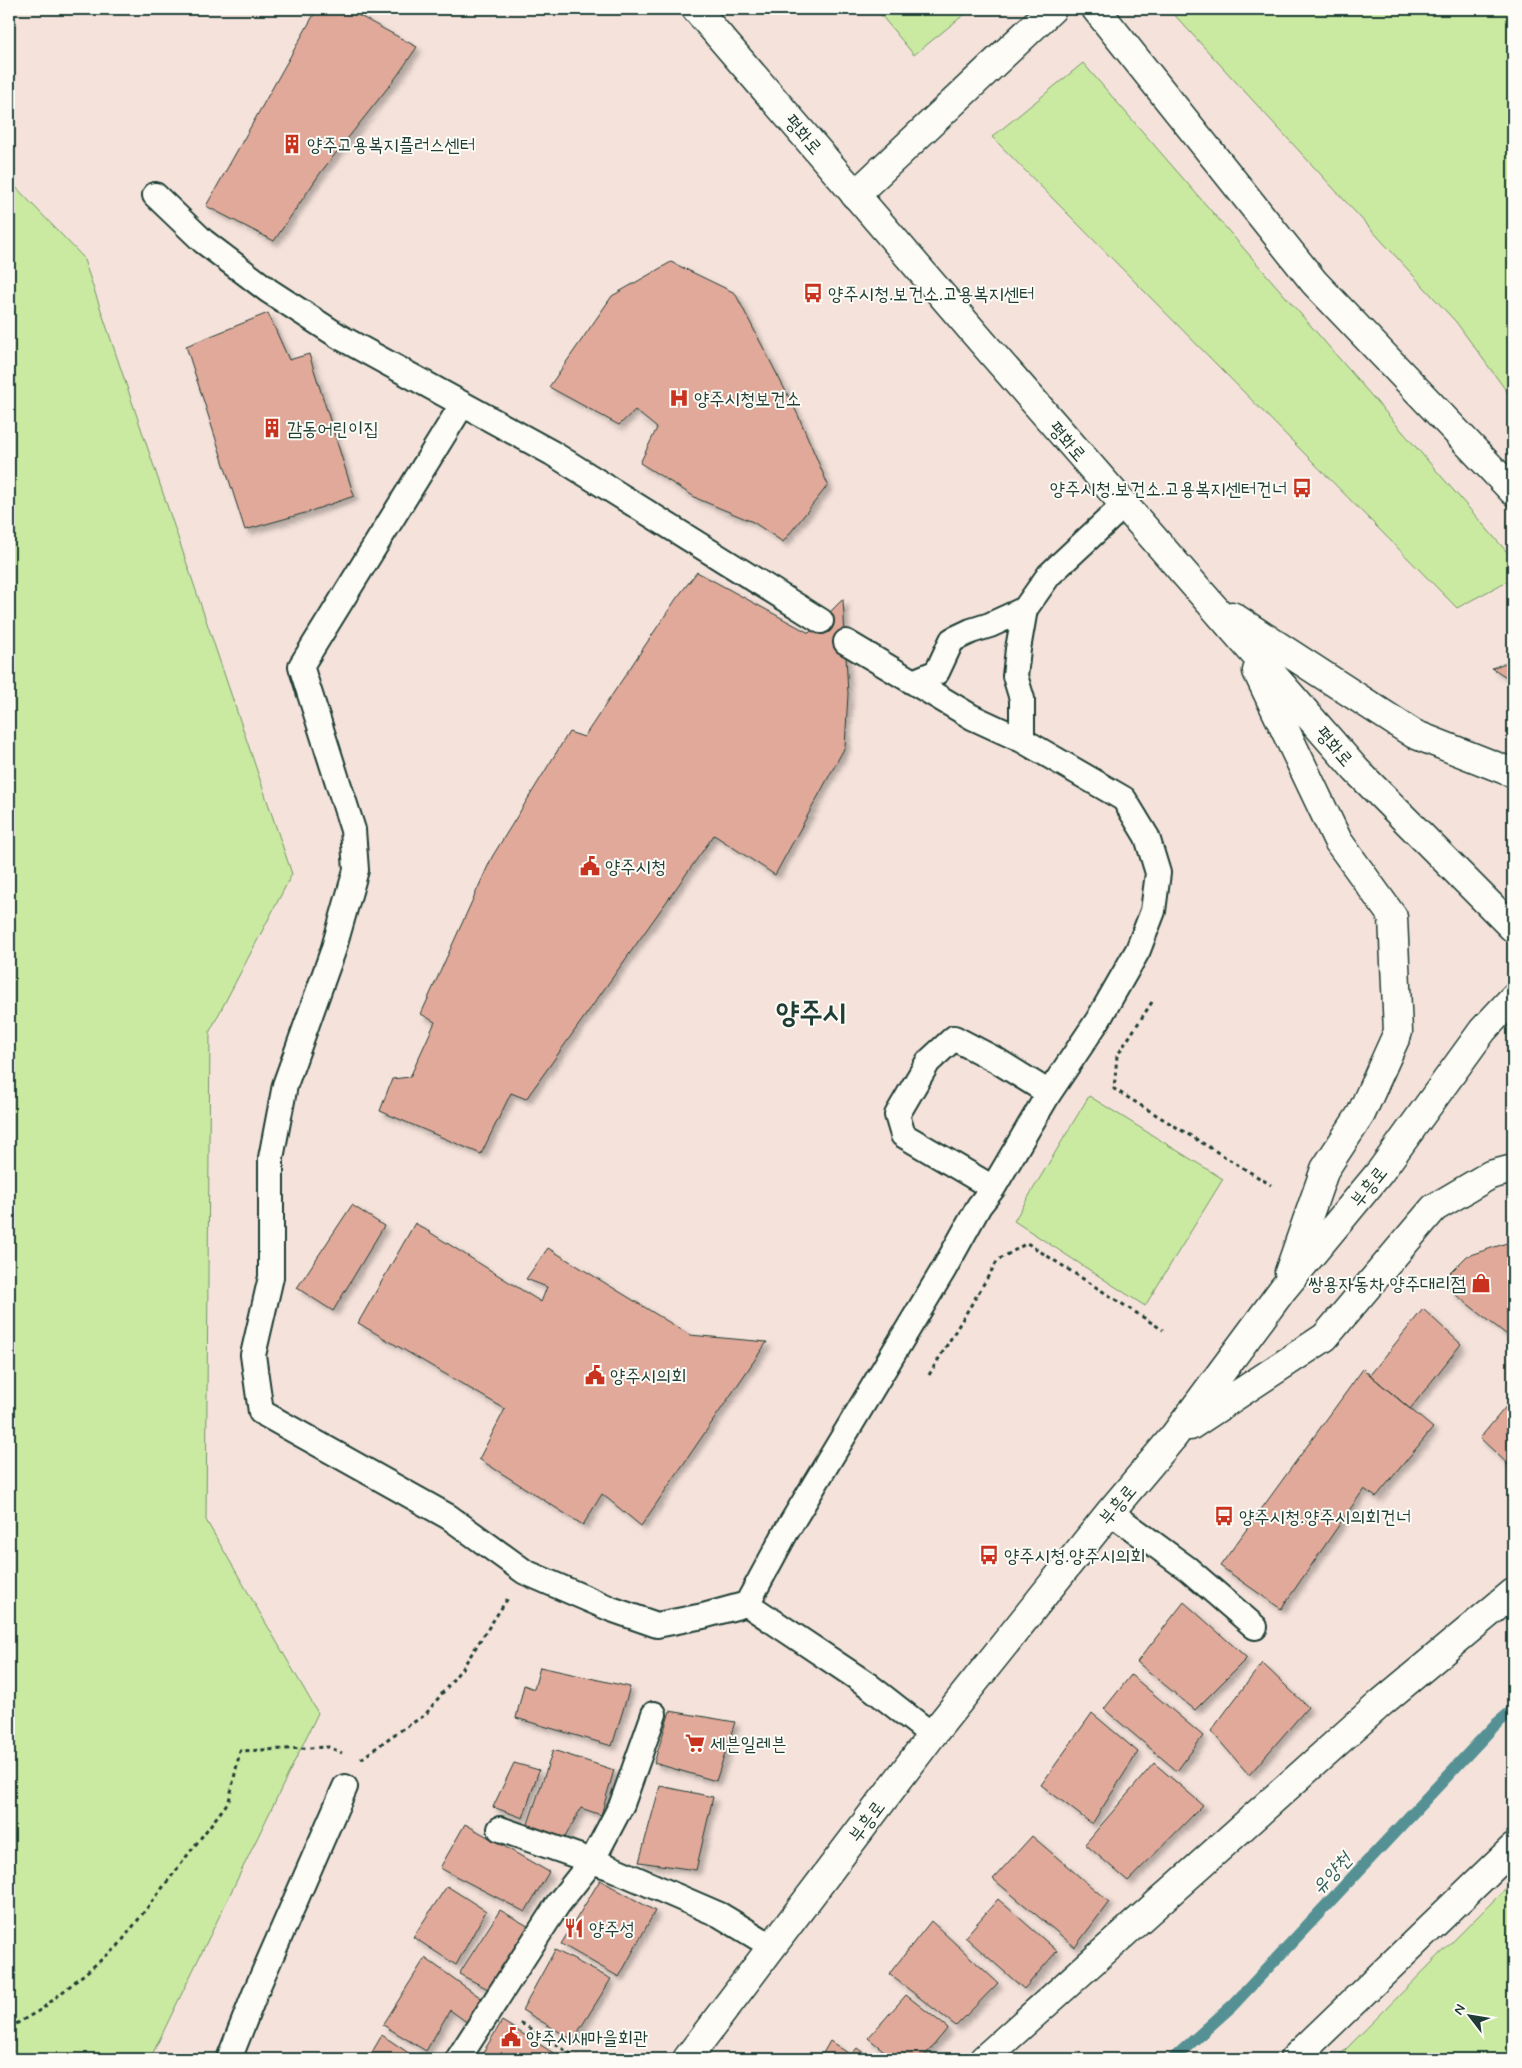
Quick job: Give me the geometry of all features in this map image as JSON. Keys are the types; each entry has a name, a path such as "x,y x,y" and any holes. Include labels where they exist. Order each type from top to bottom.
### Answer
{"main road":[{"name":"평화로","path":"696,9 855,195 1356,770 1513,928"},
{"path":"855,195 1052,9"},
{"path":"1096,9 1314,282 1513,491"},
{"path":"1204,597 1414,734 1513,773"},
{"path":"1244,642 1338,841 1393,917 1398,1032 1361,1114 1325,1169 1283,1289"},
{"name":"부흥로","path":"687,2059 773,1948 932,1735 1110,1512 1174,1436 1283,1289 1380,1172 1483,1030 1513,998"},
{"path":"1174,1436 1326,1337 1434,1208 1490,1175 1513,1168"},
{"path":"984,2059 1381,1703 1513,1593"},
{"path":"1294,2059 1513,1848"}],"lane":[{"path":"155,195 204,241 269,290 340,336 552,453 821,621"},
{"path":"462,405 301,666 353,830 356,870 333,950 285,1085 271,1158 270,1277 253,1355 261,1412 449,1518 525,1572 611,1609 657,1625 703,1616 747,1604 786,1532 934,1286 979,1206 993,1188 1049,1094 1098,1020 1138,950 1153,911 1158,873 1147,837 1124,800 1022,740 972,717 846,642"},
{"path":"1022,740 1022,699 1015,676 1026,609 1049,575 1124,504"},
{"path":"913,682 936,672 952,640 971,630 990,625 1026,609"},
{"path":"993,1188 903,1135 897,1115 928,1062 954,1038 996,1060 1049,1094"},
{"path":"1110,1512 1188,1569 1255,1626"},
{"path":"747,1604 868,1685 932,1735"},
{"path":"458,2059 558,1904 592,1861 622,1804 654,1714"},
{"path":"229,2059 258,1986 345,1787"},
{"path":"500,1829 592,1861 720,1915 773,1948"}],"path":[{"path":"1152,1002 1117,1056 1114,1089 1271,1184"},
{"path":"929,1375 998,1260 1026,1243 1163,1330"},
{"path":"358,1762 392,1736 425,1715 463,1667 525,1572"},
{"path":"9,2028 42,2009 118,1946 229,1801 240,1751 329,1747 344,1754"},
{"path":"492,2007 579,2059"},
{"path":"1508,2059 1513,2056"}],"green space":[{"path":"876,9 971,9 914,55"},
{"path":"1169,9 1513,9 1513,400 1456,322"},
{"path":"1083,63 1513,559 1513,578 1457,608 992,137"},
{"path":"9,180 83,257 292,874 210,1031 206,1520 318,1713 150,2059 9,2059"},
{"path":"1089,1096 1223,1179 1145,1306 1014,1221"},
{"path":"1513,1881 1513,2059 1336,2059"}],"building":[{"name":"양주고용복지플러스센터","path":"317,9 347,9 417,47 397,76 321,172 274,241 206,206"},
{"name":"양주시청보건소","path":"671,262 735,293 798,415 828,485 783,542 753,522 698,499 640,463 657,428 635,410 619,425 549,387 612,296"},
{"name":"감동어린이집","path":"268,313 289,360 309,354 354,496 305,513 245,530 186,346"},
{"name":"양주시청","path":"697,572 809,633 843,599 848,694 845,747 775,875 714,835 526,1099 511,1093 481,1154 380,1111 392,1079 410,1077 435,1022 421,1014 492,857 569,732 584,737 676,599"},
{"path":"1513,660 1513,681 1492,668"},
{"path":"352,1205 384,1226 333,1311 297,1288"},
{"name":"양주시의회","path":"415,1223 541,1302 547,1287 526,1279 548,1248 690,1335 767,1342 641,1526 602,1494 583,1525 479,1459 505,1409 358,1323"},
{"name":"쌍용자동차 양주대리점","path":"1513,1241 1513,1335 1511,1338 1451,1291 1448,1275 1467,1256"},
{"path":"1423,1309 1461,1344 1410,1409 1370,1375"},
{"path":"1363,1369 1433,1428 1376,1497 1364,1489 1281,1609 1220,1566"},
{"path":"1513,1398 1513,1469 1480,1438"},
{"path":"1184,1602 1247,1658 1195,1710 1137,1662"},
{"path":"1262,1663 1308,1707 1249,1775 1211,1731"},
{"path":"540,1667 630,1687 612,1746 516,1718 524,1685 534,1689"},
{"path":"1131,1675 1203,1736 1177,1771 1104,1709"},
{"name":"세븐일레븐","path":"670,1711 735,1722 716,1781 654,1763"},
{"path":"1092,1713 1138,1752 1092,1824 1041,1785"},
{"path":"553,1750 614,1770 601,1815 581,1808 564,1839 527,1827"},
{"path":"514,1763 539,1770 523,1818 493,1807"},
{"path":"1154,1763 1203,1805 1128,1881 1085,1844"},
{"path":"660,1786 713,1797 696,1870 639,1862"},
{"path":"465,1824 549,1872 525,1912 440,1868"},
{"path":"1032,1836 1109,1902 1075,1947 993,1879"},
{"path":"600,1880 655,1911 619,1977 561,1944"},
{"path":"447,1886 486,1911 456,1965 413,1937"},
{"path":"998,1899 1057,1951 1024,1989 965,1937"},
{"path":"500,1910 531,1928 490,1990 459,1974"},
{"path":"931,1921 998,1983 956,2026 889,1974"},
{"path":"555,1950 611,1979 573,2040 522,2010"},
{"path":"425,1958 484,2000 468,2023 450,2010 426,2051 383,2025"},
{"path":"906,1995 948,2028 922,2059 894,2059 868,2038"},
{"name":"양주시새마을회관","path":"502,2021 555,2054 552,2059 479,2059"},
{"path":"382,2035 410,2054 407,2059 368,2059"},
{"path":"830,2041 851,2055 857,2048 872,2059 827,2059 822,2055"}],"waterway":[{"name":"유양천","path":"1173,2059 1233,2005 1495,1725 1513,1710"}],"place":[{"name":"양주고용복지플러스센터","path":"292,144"},
{"name":"양주시청.보건소.고용복지센터","path":"813,293"},
{"name":"양주시청보건소","path":"679,398"},
{"name":"감동어린이집","path":"272,428"},
{"name":"양주시청.보건소.고용복지센터건너","path":"1302,488"},
{"name":"양주시청","path":"590,866"},
{"name":"쌍용자동차 양주대리점","path":"1481,1283"},
{"name":"양주시의회","path":"595,1375"},
{"name":"양주시청.양주시의회건너","path":"1224,1516"},
{"name":"양주시청.양주시의회","path":"989,1555"},
{"name":"세븐일레븐","path":"695,1743"},
{"name":"양주성","path":"574,1928"},
{"name":"양주시새마을회관","path":"511,2037"}],"district":[{"name":"양주시","path":"811,1012"}]}
